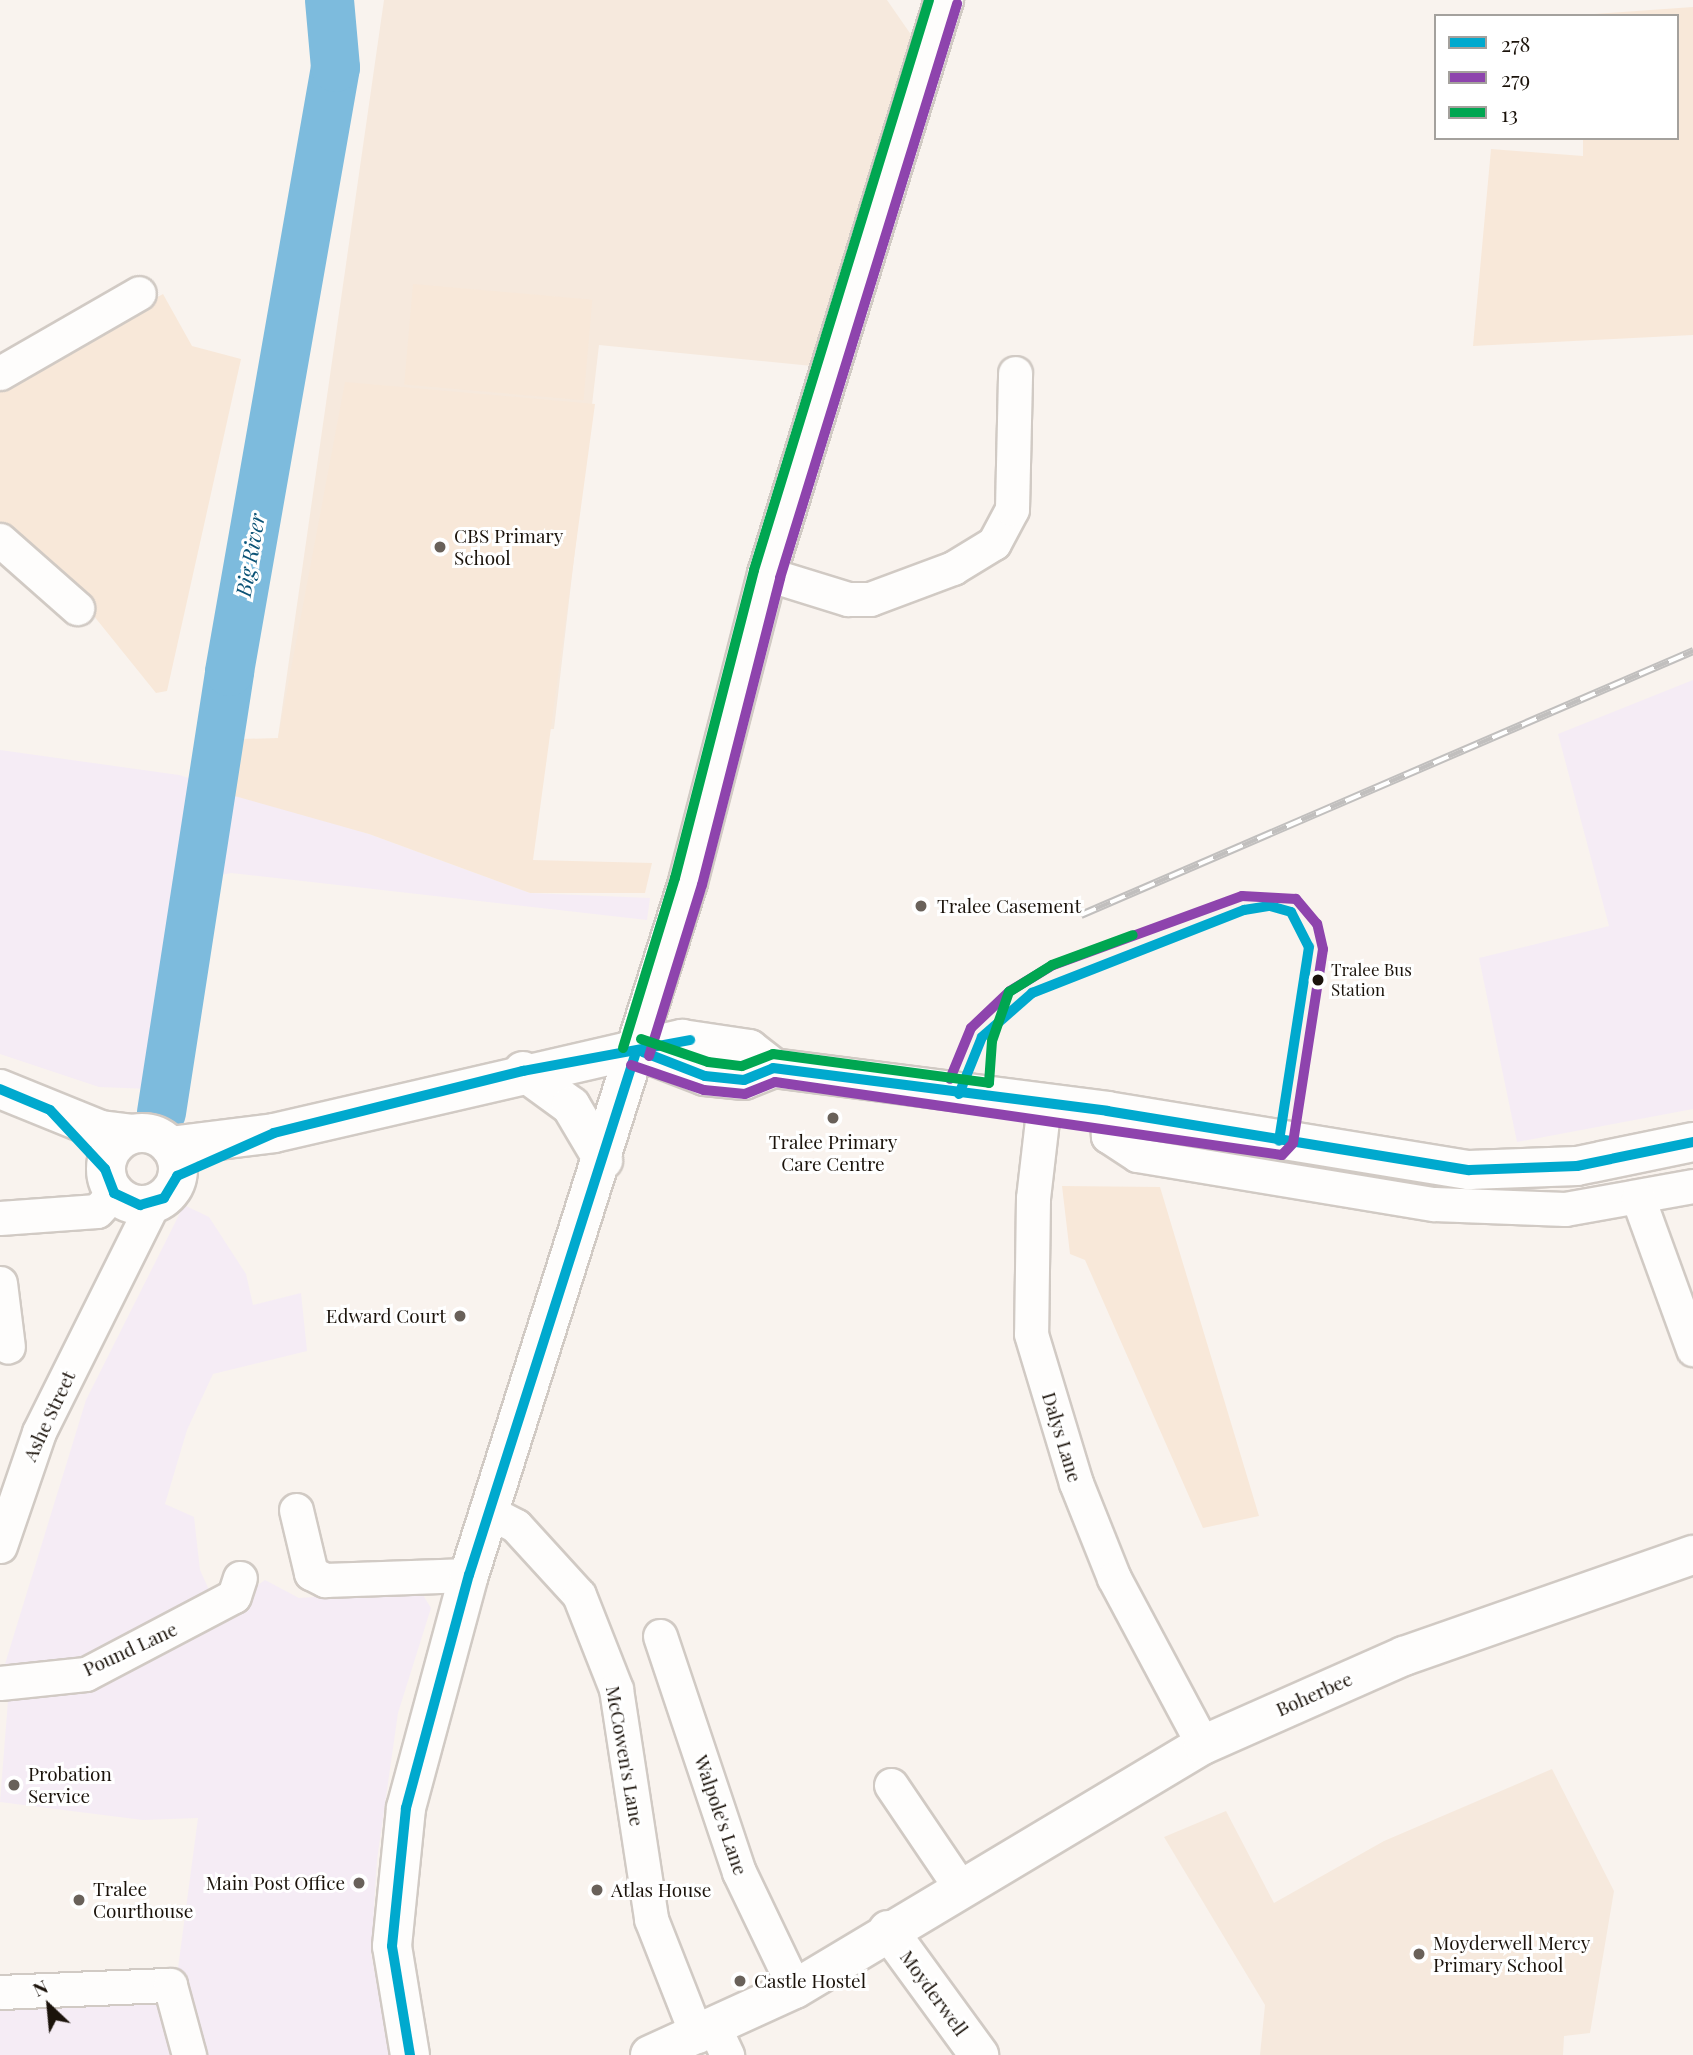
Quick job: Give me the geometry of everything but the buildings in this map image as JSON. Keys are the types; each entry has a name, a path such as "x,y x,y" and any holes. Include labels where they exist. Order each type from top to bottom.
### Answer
{"main road":[{"path":"410,2055 392,1946 407,1808 469,1575 640,1052 688,882 767,574 944,0"},
{"path":"141,1182 274,1133 523,1071 640,1052 705,1076 744,1080 773,1068 1107,1111 1469,1170 1577,1166 1693,1142"},
{"path":"523,1071 571,1107 603,1160"},
{"path":"0,1089 50,1110 132,1134 161,1138 141,1182"},
{"path":"50,1110 141,1182"},
{"name":"Boherbee","path":"650,2055 713,2040 888,1930 962,1890 1203,1745 1404,1656 1693,1555"},
{"name":"Moyderwell","path":"888,1930 979,2055"}],"street":[{"path":"0,373 139,293"},
{"path":"767,574 848,599 870,599 953,569 994,543 1012,509 1015,373"},
{"path":"0,540 77,608"},
{"name":"Dalys Lane","path":"1044,1103 1033,1198 1031,1334 1076,1483 1114,1578 1203,1745"},
{"path":"1107,1111 1108,1136 1137,1155 1434,1204 1519,1211 1638,1198 1693,1186"},
{"path":"0,1218 97,1211 141,1182"},
{"name":"Ashe Street","path":"0,1546 13,1463 111,1292 141,1182"},
{"path":"1638,1198 1693,1349"},
{"path":"0,1283 8,1347"},
{"path":"296,1510 311,1573 325,1580 469,1575"},
{"name":"McCowen's Lane","path":"489,1512 516,1526 579,1595 616,1689 651,1919 713,2040"},
{"name":"Pound Lane","path":"0,1683 86,1674 234,1597 240,1578"},
{"name":"Walpole's Lane","path":"660,1636 739,1872 795,1989"},
{"path":"891,1785 962,1890"},
{"path":"0,1992 170,1985 189,2055"}],"shaded area":[{"name":"CBS Primary School","path":"384,0 887,0 914,39 812,366 599,345 554,729 278,737"},
{"path":"1693,7 1693,335 1473,346 1491,149 1583,156 1583,140 1679,140 1679,14 1594,14"},
{"path":"413,284 592,300 584,400 404,385"},
{"path":"163,294 192,346 241,359 167,691 156,693 81,600 0,528 0,383"},
{"path":"345,382 595,404 533,860 652,863 645,893 530,893 369,834 231,795 240,739 278,738"},
{"path":"1693,680 1693,1109 1517,1142 1479,958 1609,926 1558,734"},
{"path":"0,750 179,775 369,834 530,893 650,898 647,920 231,873 199,879 180,890 151,1089 99,1087 0,1054"},
{"path":"1062,1186 1160,1187 1259,1516 1203,1528 1085,1260 1070,1254"},
{"path":"184,1205 209,1217 246,1274 253,1305 301,1293 307,1351 213,1374 187,1430 165,1504 194,1517 200,1570 215,1603 96,1658 1,1677 86,1400"},
{"path":"265,1580 299,1598 420,1590 431,1608 398,1713 377,1860 371,1954 392,2055 197,2055 178,1968 198,1818 143,1820 0,1802 9,1688 203,1623"},
{"name":"Moyderwell Mercy Primary School","path":"1552,1769 1614,1891 1590,2033 1564,2036 1563,2055 1260,2055 1265,2005 1164,1837 1226,1811 1274,1903 1384,1841"},
{"path":"170,1985 187,2055 0,2055 0,2004"}],"waterway":[{"name":"Big River","path":"161,1112 229,671 335,67 329,0"}],"railway":[{"path":"1081,915 1693,651"}],"transit line":[{"name":"13","path":"623,1048 675,878 754,570 929,0"},
{"name":"279","path":"649,1056 702,885 780,578 957,4"},
{"name":"279","path":"631,1065 704,1090 745,1094 775,1082 1282,1155 1293,1143 1323,949 1317,924 1296,899 1242,896 1053,965 1010,991 971,1028 950,1079"},
{"name":"278","path":"959,1094 982,1037 1032,993 1244,910 1270,906 1291,912 1309,947 1279,1141"},
{"name":"13","path":"641,1039 708,1062 742,1066 773,1054 989,1083 992,1041 1009,992 1052,965 1133,935"},
{"name":"278","path":"0,1089 50,1110 105,1169 114,1193 140,1205 164,1198 177,1176 274,1133 523,1071 690,1040"},
{"name":"278","path":"410,2055 392,1946 406,1808 469,1575 636,1052"},
{"name":"278","path":"643,1052 705,1076 744,1080 773,1068 1107,1111 1469,1170 1577,1166 1693,1142"}],"place":[{"name":"CBS Primary School","path":"440,547"},
{"name":"Tralee Casement","path":"921,906"},
{"name":"Tralee Bus Station","path":"1318,980"},
{"name":"Tralee Primary Care Centre","path":"833,1118"},
{"name":"Edward Court","path":"460,1316"},
{"name":"Probation Service","path":"14,1785"},
{"name":"Main Post Office","path":"359,1883"},
{"name":"Atlas House","path":"597,1890"},
{"name":"Tralee Courthouse","path":"79,1900"},
{"name":"Moyderwell Mercy Primary School","path":"1419,1954"},
{"name":"Castle Hostel","path":"740,1981"}]}
